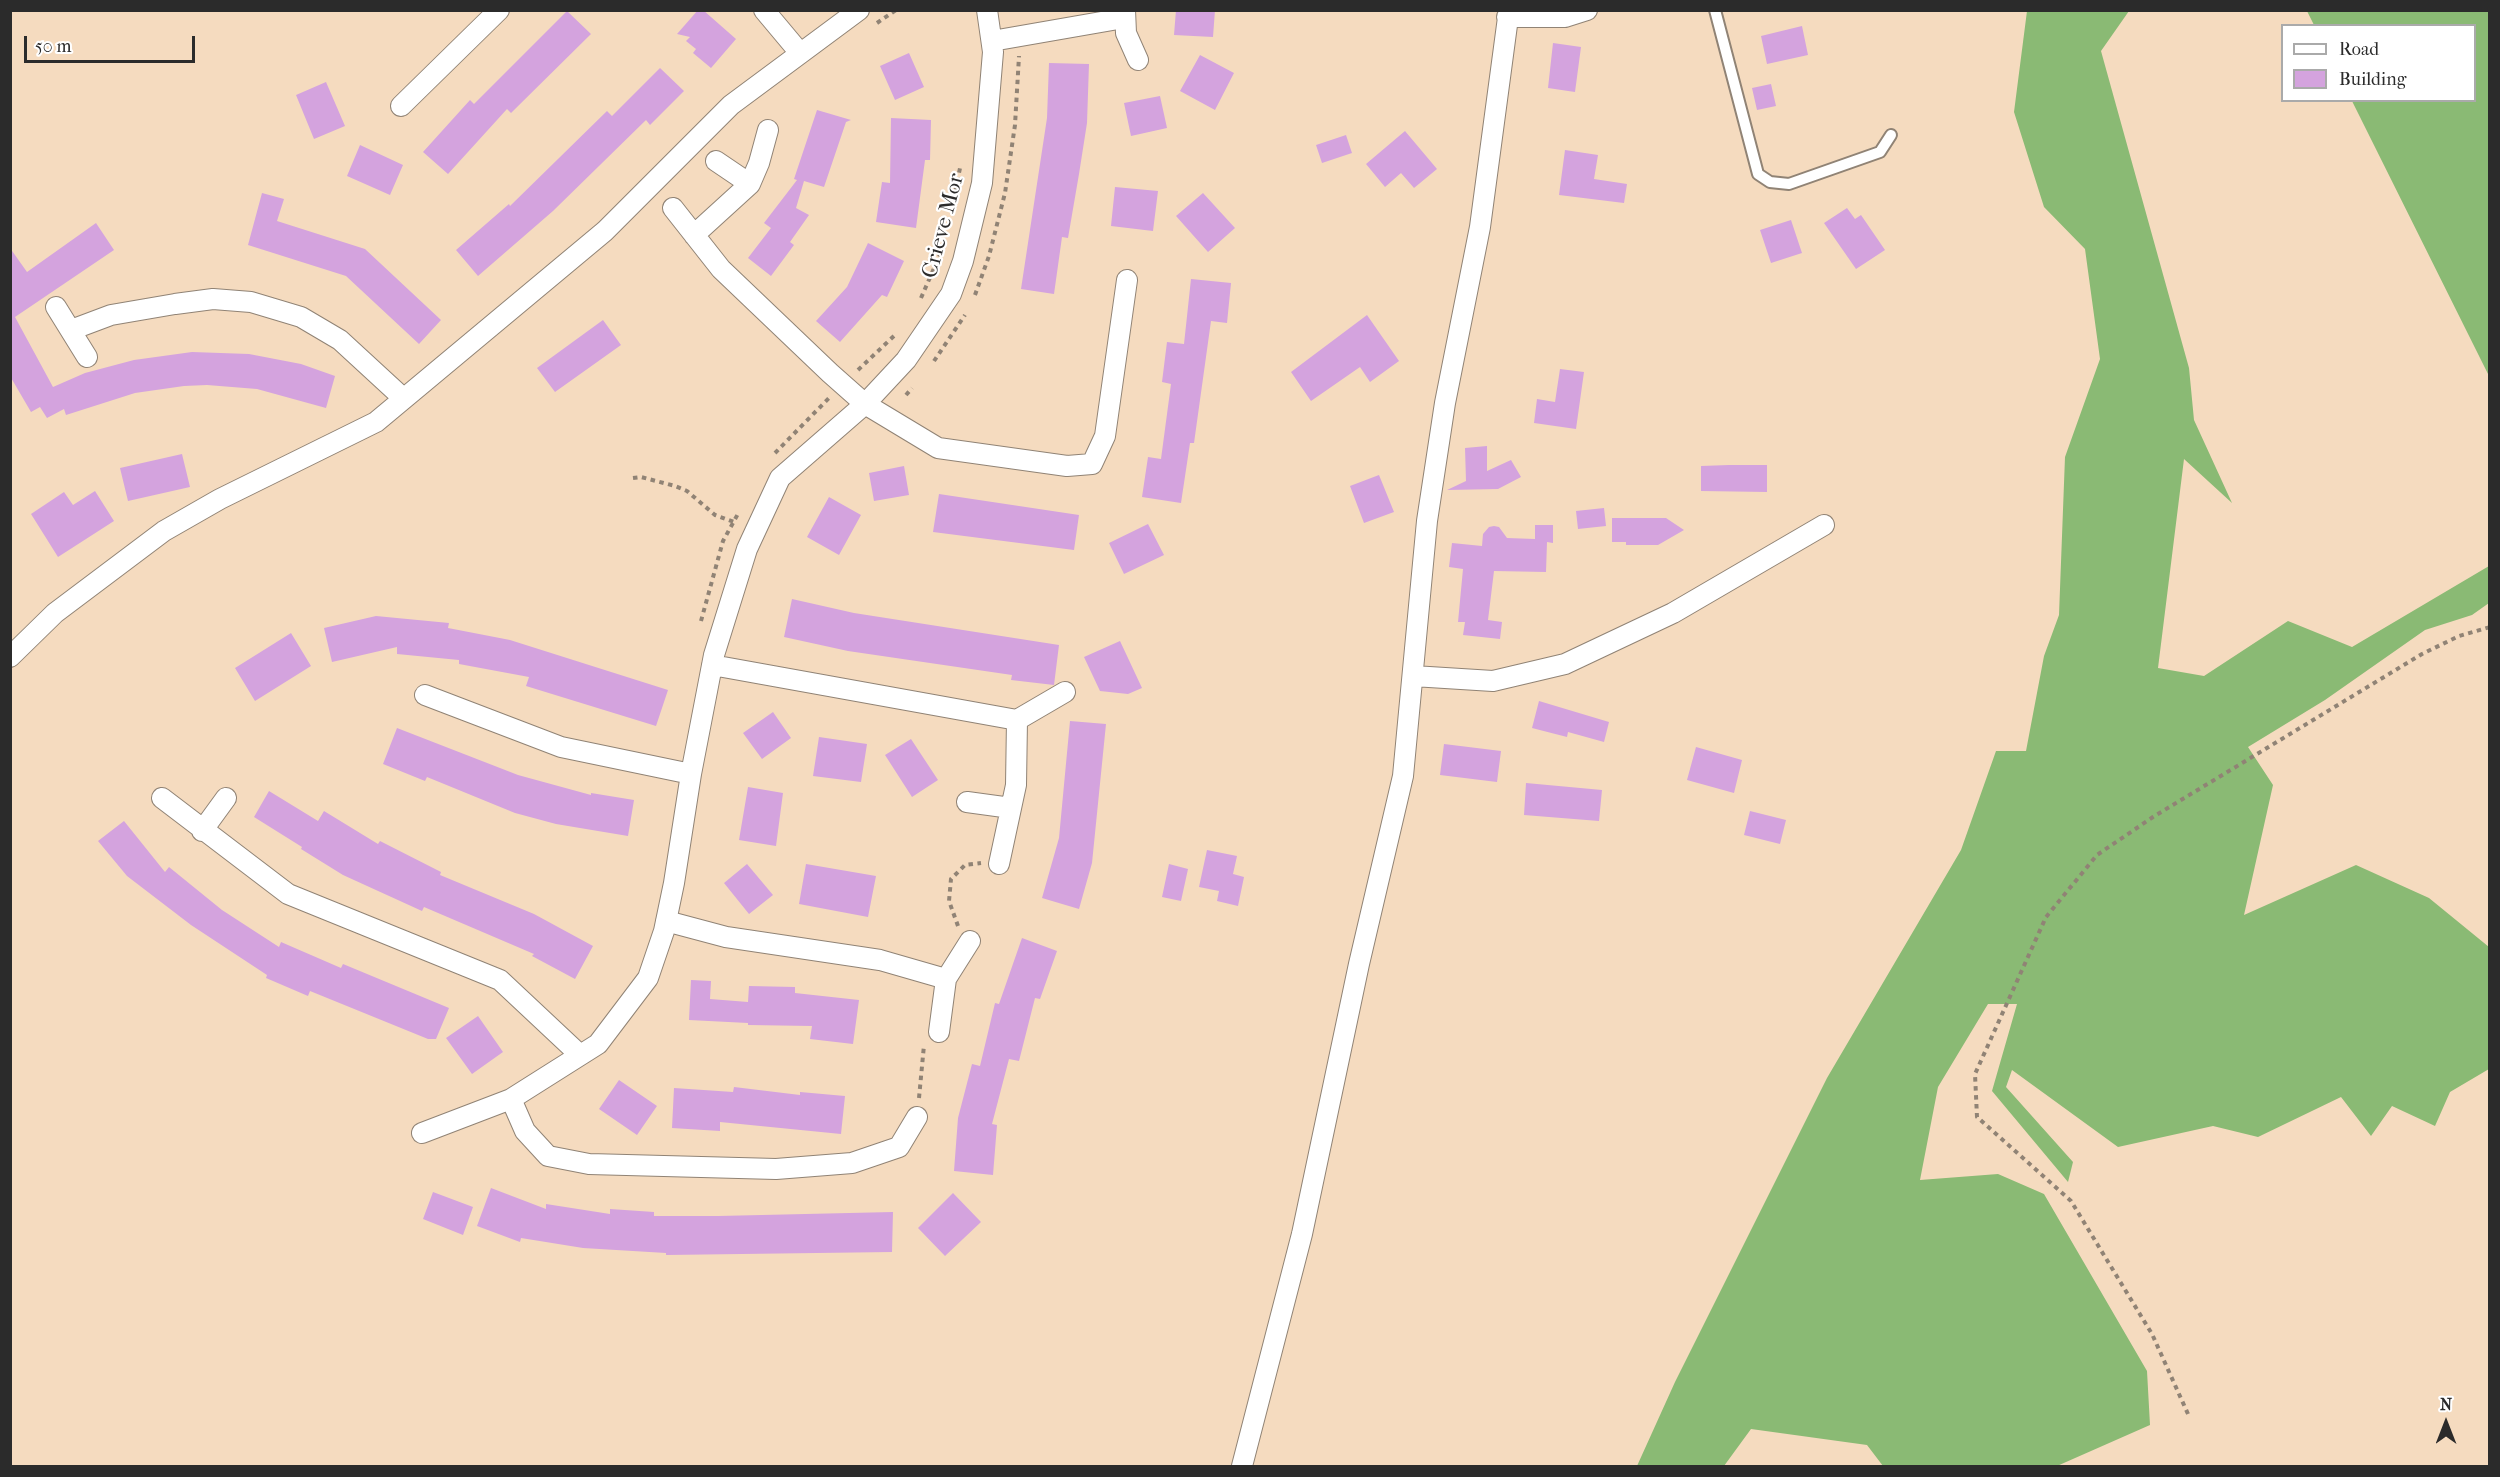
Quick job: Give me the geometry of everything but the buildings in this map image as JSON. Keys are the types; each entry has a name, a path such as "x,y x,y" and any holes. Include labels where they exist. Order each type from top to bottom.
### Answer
{"street":[{"path":"401,106 499,10"},
{"path":"764,10 800,53"},
{"path":"10,657 55,613 164,531 220,500 376,422 474,343 606,231 731,105 859,10"},
{"name":"Crieve Mor","path":"422,1133 511,1100 598,1044 648,978 666,921 712,665 747,549 780,478 865,404 906,360 951,294 963,261 982,183 992,41 987,10"},
{"path":"1242,1467 1302,1234 1359,964 1403,776 1427,521 1445,403 1480,227 1508,14 1565,17 1587,10"},
{"path":"992,41 1124,14 1130,47 1138,60"},
{"path":"694,235 750,183 759,163 768,130"},
{"path":"716,161 750,183"},
{"path":"673,208 721,269 865,404 938,448 1066,466 1092,465 1105,436 1126,280"},
{"path":"71,330 111,315 175,304 213,299 251,302 301,317 340,340 403,398"},
{"path":"56,307 87,357"},
{"path":"1413,676 1493,681 1565,664 1673,613 1824,525"},
{"path":"712,665 1017,720 1065,692"},
{"path":"425,695 561,747 691,774"},
{"path":"999,864 1016,785 1017,720"},
{"path":"162,798 202,831 288,894 500,980 580,1055"},
{"path":"202,831 226,798"},
{"path":"967,802 1011,808"},
{"path":"666,921 726,937 880,960 946,979"},
{"path":"939,1032 946,979 970,940"},
{"path":"511,1100 525,1131 548,1156 589,1164 776,1169 852,1163 899,1147 917,1117"}],"lane":[{"path":"1715,10 1758,174 1770,182 1789,184 1880,152 1891,135"}],"path":[{"path":"633,478 641,477 675,486 687,492 715,515 734,522"},
{"path":"2188,1414 2152,1334 2071,1201 1977,1117 1975,1074 2046,917 2097,855 2153,817 2422,654 2460,636 2490,627"},
{"path":"970,940 951,912 951,879 959,869 969,863 999,864"},
{"path":"917,1117 925,1036 939,1032"}],"green space":[{"path":"2027,11 2129,11 2101,51 2189,368 2194,420 2232,503 2184,459 2158,668 2204,676 2288,621 2352,647 2489,566 2489,603 2472,615 2425,630 2325,700 2248,747 2273,785 2244,915 2356,865 2429,898 2489,947 2489,1069 2450,1092 2435,1126 2392,1106 2371,1136 2341,1097 2258,1137 2213,1126 2118,1147 2012,1070 2006,1087 2073,1162 2068,1182 1992,1091 2017,1004 1988,1004 1938,1087 1920,1180 1998,1174 2044,1194 2147,1371 2150,1425 2057,1466 1883,1466 1867,1445 1751,1429 1724,1466 1637,1466 1675,1382 1827,1078 1961,850 1996,751 2026,751 2044,656 2059,615 2065,457 2100,359 2085,249 2044,207 2014,112"},
{"path":"2307,11 2489,11 2489,376 2352,102 2476,102 2476,24 2314,24"}]}
